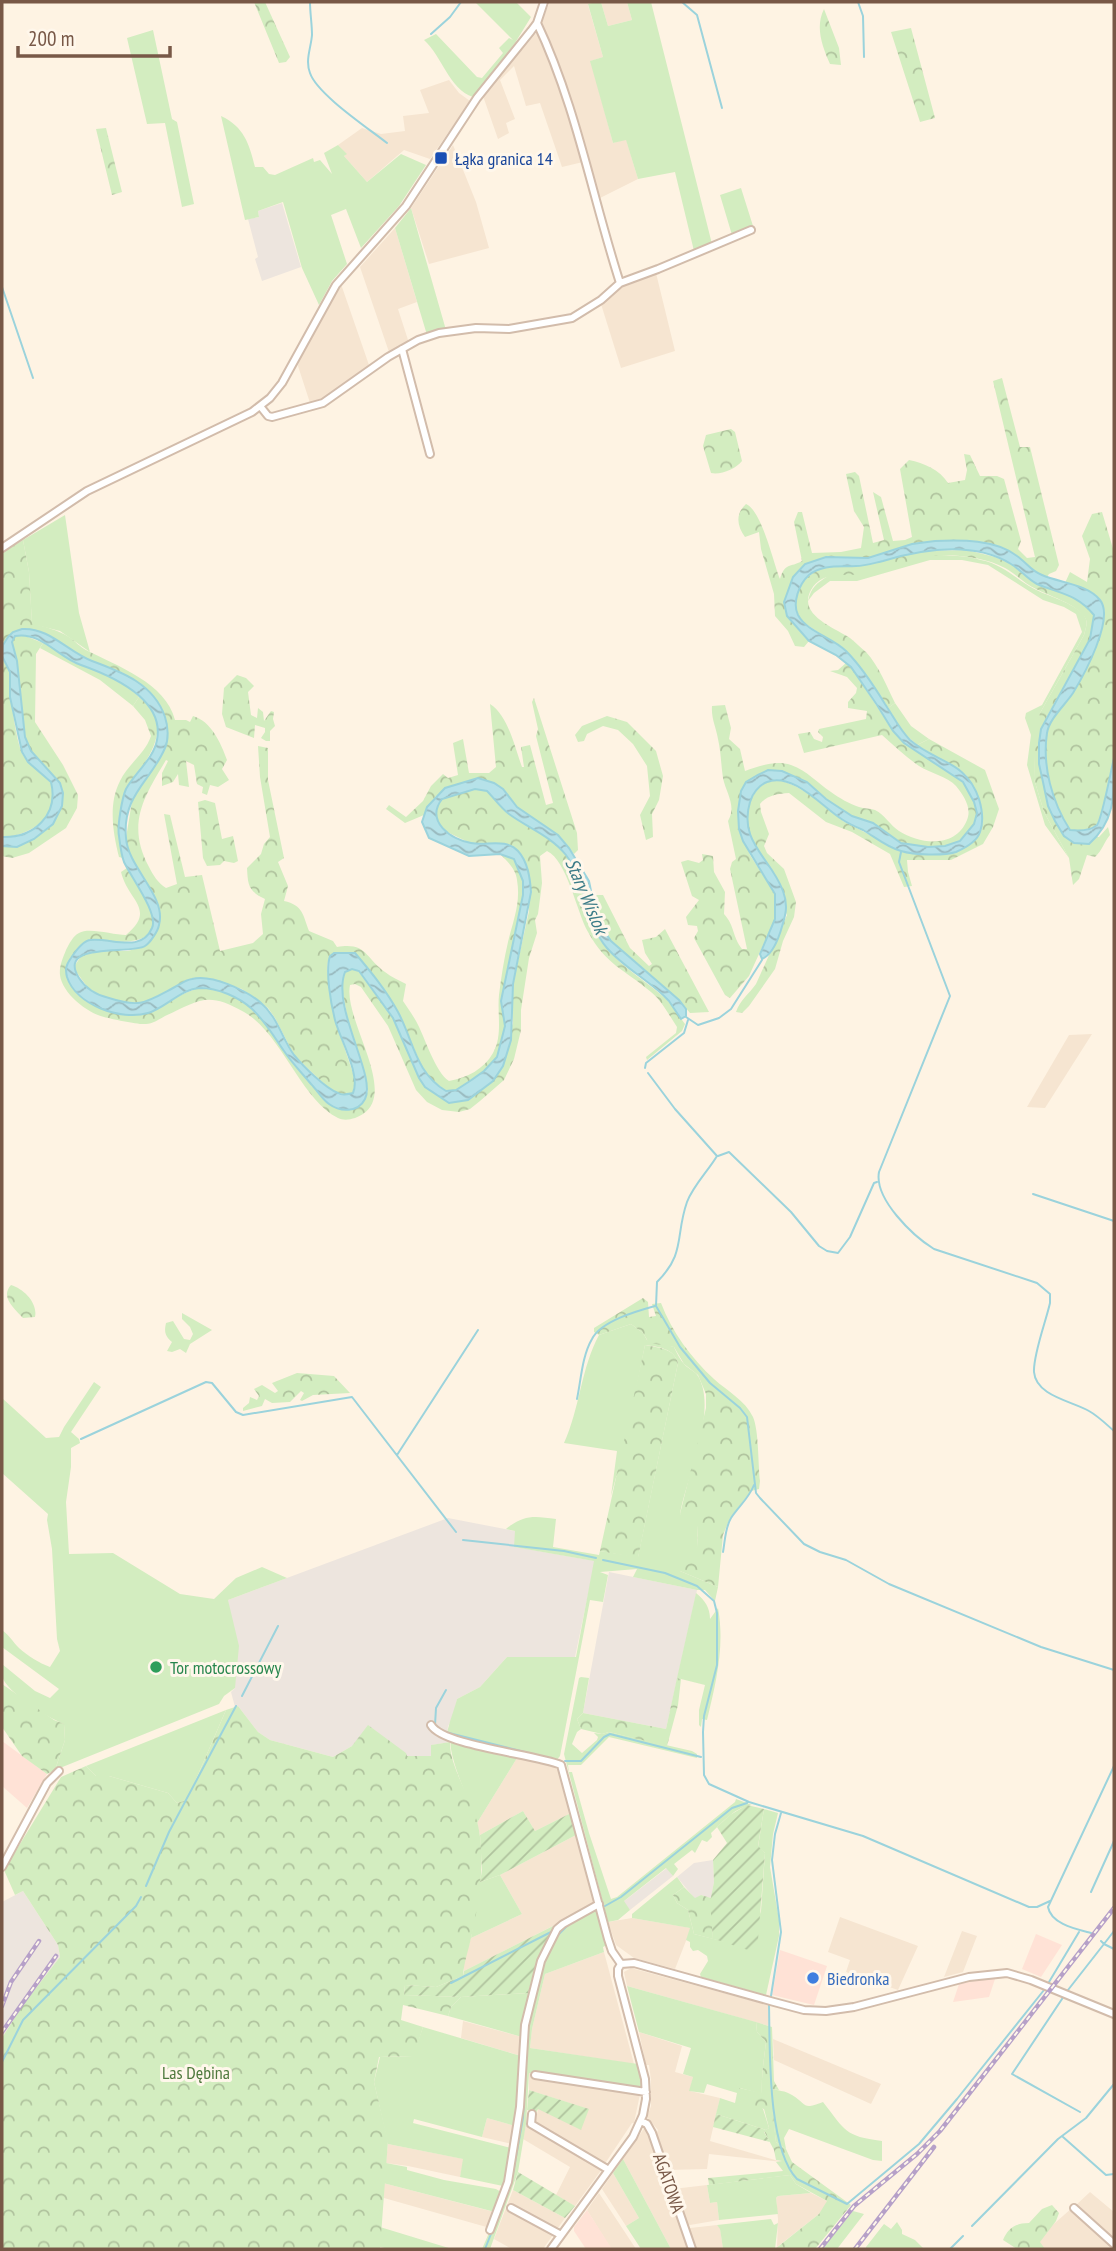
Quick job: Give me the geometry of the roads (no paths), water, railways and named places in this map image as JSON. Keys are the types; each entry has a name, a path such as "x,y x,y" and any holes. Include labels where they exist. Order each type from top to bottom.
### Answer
{"street":[{"path":"2,548 88,491 260,406 270,398 282,383 336,285 401,212 477,98 537,23 544,2"},
{"path":"537,23 555,62 570,105 620,283"},
{"path":"260,406 272,417 323,402 402,349 439,333 476,328 509,329 572,318 601,300 620,283 751,230"},
{"path":"402,349 430,454"},
{"path":"431,1725 437,1733 459,1741 561,1765 612,1951 621,1964"},
{"path":"2,1867 47,1783 59,1771"},
{"path":"490,2230 508,2182 520,2107 525,2025 541,1961 557,1929 599,1904"},
{"path":"551,2249 633,2137 641,2121 646,2092 643,2069 618,1976 621,1964 634,1963 804,2010 826,2011 854,2007 969,1977 1007,1973 1114,2014"},
{"path":"535,2076 646,2092"},
{"path":"532,2114 531,2124 609,2170"},
{"name":"AGATOWA","path":"641,2121 651,2129 692,2249"},
{"path":"511,2208 561,2235"},
{"path":"1074,2208 1114,2245"}],"water":[{"path":"967,541 999,546 1038,573 1088,590 1100,600 1104,608 1101,633 1073,693 1048,728 1046,758 1058,808 1070,830 1077,830 1097,825 1114,758 1113,795 1109,816 1089,844 1074,843 1064,836 1048,806 1039,764 1041,729 1090,639 1094,615 1088,608 1068,595 1030,580 1015,566 981,552 948,549 915,553 866,565 814,571 805,579 796,599 798,615 807,626 840,646 852,657 910,740 958,769 966,777 979,799 982,824 976,839 956,852 907,852 891,847 835,815 798,786 777,780 764,783 751,799 747,816 748,828 752,839 778,879 786,907 777,940 771,951 762,959 760,954 775,919 775,894 743,841 739,829 738,811 741,791 746,782 768,770 782,771 807,782 826,799 852,816 873,823 901,843 928,847 945,846 960,841 974,824 977,813 963,782 904,743 893,731 851,667 836,655 809,641 787,616 784,602 793,577 805,564 826,557 868,558 912,544"},
{"path":"22,629 41,632 83,657 136,681 153,696 167,724 165,748 133,799 126,823 128,849 158,903 158,928 145,946 98,951 78,959 75,966 79,978 92,991 120,1001 135,1003 149,1000 192,979 209,979 228,984 254,997 266,1008 294,1055 314,1076 333,1090 347,1094 353,1093 354,1077 335,1020 328,970 330,956 334,953 355,953 393,1004 421,1066 446,1091 456,1090 484,1071 497,1057 505,1026 501,1001 523,895 523,881 514,859 500,854 469,856 429,838 422,822 427,807 445,788 478,778 503,789 517,807 558,835 589,881 597,920 611,941 679,1000 686,1009 686,1016 681,1019 662,994 607,948 594,926 573,866 560,848 509,814 487,791 475,789 442,799 438,807 438,822 449,834 463,841 513,847 526,865 531,892 513,984 511,1040 503,1066 493,1081 468,1100 449,1103 425,1087 393,1018 359,971 352,969 345,972 342,987 344,1004 367,1088 362,1104 349,1110 338,1109 326,1102 290,1060 257,1014 228,994 207,988 193,989 154,1011 137,1015 113,1013 89,1003 72,987 66,974 66,967 79,947 90,940 133,942 147,936 152,928 152,914 123,859 119,826 126,789 155,747 157,725 145,701 134,691 73,662 42,641 33,637 15,636 12,642 17,661 25,737 31,751 60,783 63,793 62,806 53,824 34,839 17,847 2,846 2,837 24,833 41,822 51,805 53,794 51,782 28,762 22,752 10,697 10,672 2,656 3,645 8,637"}],"waterway":[{"path":"310,2 310,73 322,91 387,143"},
{"path":"431,34 450,17 461,2"},
{"path":"682,2 697,15 722,108"},
{"path":"858,2 863,16 864,57"},
{"path":"2,287 33,378"},
{"path":"901,852 899,862 950,996 879,1172 883,1194 906,1226 934,1249 1037,1283 1050,1294 1036,1357 1036,1380 1048,1392 1089,1411 1114,1431"},
{"name":"Stary Wislok","path":"686,1017 698,1025 719,1018 731,1009 762,960"},
{"path":"645,1068 646,1063 684,1033 688,1020"},
{"path":"648,1073 675,1109 717,1156 687,1202 676,1253 657,1282 656,1306 680,1347 710,1383 747,1417 756,1493 804,1544 820,1552 846,1560 889,1584 1041,1647 1114,1670"},
{"path":"718,1156 729,1152 791,1212 819,1246 838,1253 850,1237 874,1183 877,1182"},
{"path":"1033,1194 1114,1221"},
{"path":"577,1399 586,1353 597,1333 620,1318 655,1306"},
{"path":"397,1455 478,1330"},
{"path":"81,1439 206,1382 212,1383 236,1412 243,1415 352,1397 456,1532"},
{"path":"723,1552 729,1522 754,1485"},
{"path":"463,1540 564,1551 596,1558"},
{"path":"603,1560 665,1573 697,1586 714,1601 717,1613 717,1665 704,1716 703,1732 704,1775 709,1784 749,1802 863,1836 1029,1907 1037,1907 1050,1901"},
{"path":"242,1696 278,1626"},
{"path":"435,1725 436,1708 446,1690"},
{"path":"146,1886 169,1832 236,1706"},
{"path":"445,1732 556,1760"},
{"path":"565,1761 581,1761 610,1734 701,1757"},
{"path":"1091,1933 1059,1922 1048,1907 1114,1766"},
{"path":"605,1906 621,1897 732,1808 747,1803"},
{"path":"771,1996 781,1932 772,1860 781,1813"},
{"path":"1091,1892 1114,1841"},
{"path":"2,2062 23,2020 136,1906 141,1897"},
{"path":"556,1937 568,1925 595,1910"},
{"path":"1114,1931 1104,1944 1114,1949"},
{"path":"451,1983 551,1932"},
{"path":"1049,1982 1079,1932"},
{"path":"1080,2112 1012,2074 1068,1990 1104,1944 1101,1941"},
{"path":"769,2004 772,2096 780,2145 787,2164 797,2179 847,2204 919,2144 1044,1990"},
{"path":"513,2173 523,2118 525,2078"},
{"path":"972,2226 1058,2139 1086,2118 1114,2084"},
{"path":"1063,2137 1106,2175 1114,2174"},
{"path":"485,2249 508,2191"},
{"path":"950,2249 963,2236"}],"railway":[{"path":"820,2249 854,2206 917,2154 940,2131 1114,1908"},
{"path":"2,2006 11,1982 39,1941"},
{"path":"2,2032 56,1956"},
{"path":"855,2249 934,2147"}],"place":[{"name":"Łąka granica 14","path":"441,158"},
{"name":"Tor motocrossowy","path":"156,1667"},
{"name":"Biedronka","path":"813,1978"}],"park label":[{"name":"Las Dębina","path":"196,2072"}]}
